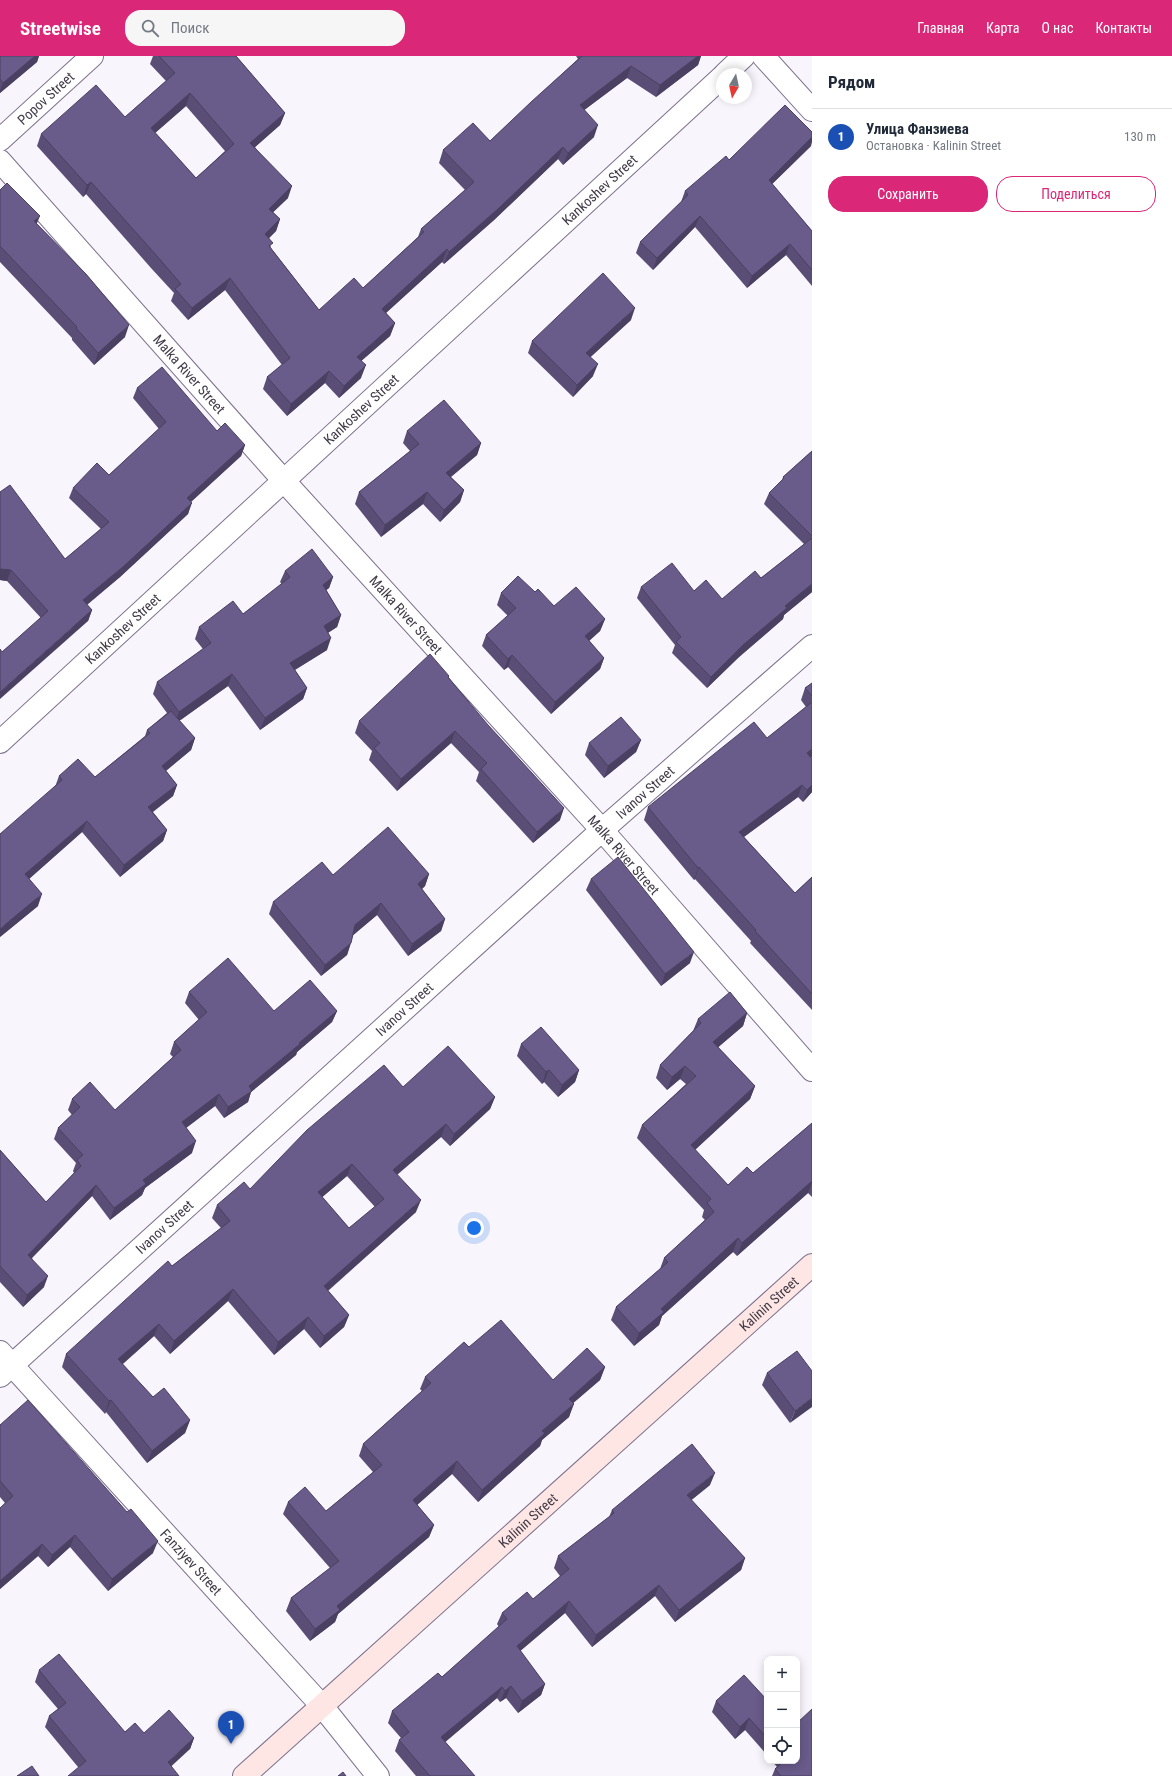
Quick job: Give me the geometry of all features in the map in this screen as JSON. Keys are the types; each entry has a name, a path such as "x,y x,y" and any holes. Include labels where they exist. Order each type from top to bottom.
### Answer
{"street":[{"name":"Popov Street","path":"0,140 92,56"},
{"path":"731,68 744,56"},
{"path":"763,56 812,110"},
{"name":"Kankoshev Street","path":"0,742 716,83"},
{"name":"Malka River Street","path":"0,161 284,481 602,830 812,1070"},
{"name":"Ivanov Street","path":"4,1365 602,830 812,646"},
{"name":"Kalinin Street","path":"244,1776 812,1265"},
{"name":"Fanziyev Street","path":"4,1365 322,1706 378,1776"}],"building":[{"path":"0,56 35,56 3,83 0,79"},
{"path":"159,56 236,56 285,113 250,143 292,186 269,209 280,219 265,234 273,243 269,246 319,310 354,278 363,288 424,232 421,229 474,182 443,150 473,123 490,141 582,56 698,56 660,85 631,66 580,105 598,125 568,153 563,147 499,208 449,252 447,249 382,309 395,323 357,357 366,365 344,386 329,371 291,404 267,377 290,358 230,278 192,308 175,289 181,284 156,255 91,182 87,185 41,134 96,85 125,117 175,73","holes":["190,93 234,144 196,178 151,128"]},
{"path":"785,105 812,132 812,137 769,180 812,231 812,270 790,244 752,276 700,216 657,258 640,242 688,195 685,191 726,156 729,160"},
{"path":"7,183 40,216 34,221 86,274 129,325 98,353 76,328 77,327 0,246 0,190"},
{"path":"603,273 635,308 586,353 598,364 577,385 532,341"},
{"path":"162,367 217,431 225,423 245,445 187,498 192,503 124,566 83,600 92,610 0,692 0,649 2,652 48,611 11,570 0,569 0,492 10,485 65,559 109,522 73,488 97,463 109,475 166,422 137,388"},
{"path":"444,400 481,443 446,473 464,490 444,510 427,492 385,525 359,492 419,444 407,431"},
{"path":"812,451 812,536 769,493 784,478 783,477"},
{"path":"812,538 812,584 785,606 787,608 743,645 711,677 676,642 681,637 641,587 672,563 694,591 706,580 722,599 755,571 761,578"},
{"path":"312,549 333,577 323,585 341,615 324,626 331,638 290,663 307,688 265,718 232,674 179,712 157,682 211,643 199,627 233,601 243,614 290,577 285,571"},
{"path":"518,576 535,592 538,589 554,606 576,587 605,619 585,636 604,658 555,702 512,655 508,659 486,635 516,608 501,593"},
{"path":"430,654 488,725 564,808 537,832 481,769 487,763 455,731 401,779 374,748 380,743 359,721"},
{"path":"812,683 812,696 805,688"},
{"path":"812,702 812,749 807,753 812,759 812,785 807,790 802,785 739,832 795,893 812,877 812,994 699,867 698,868 648,807 754,722 767,738"},
{"path":"171,711 195,738 162,766 177,785 148,807 167,830 124,865 87,821 25,874 42,894 0,929 0,834 62,780 59,776 78,759 95,777 150,733 147,730"},
{"path":"621,717 641,740 608,766 589,743"},
{"path":"388,827 429,874 418,884 445,919 412,944 381,903 355,925 351,943 325,965 273,902 322,862 333,875"},
{"path":"618,857 694,952 665,974 591,879"},
{"path":"228,958 274,1011 310,980 337,1011 249,1086 252,1091 228,1107 219,1094 182,1122 196,1141 143,1180 146,1184 114,1208 96,1185 28,1255 48,1276 27,1295 0,1266 0,1150 46,1202 81,1166 77,1160 83,1155 58,1128 80,1107 72,1099 90,1082 115,1110 181,1050 174,1042 207,1012 189,992"},
{"path":"730,992 747,1013 713,1042 755,1086 691,1145 728,1185 747,1167 753,1173 812,1123 812,1181 742,1243 738,1238 661,1309 664,1312 639,1333 616,1307 668,1262 664,1258 714,1212 707,1203 711,1199 642,1125 696,1076 685,1066 672,1077 660,1065 701,1023 698,1019"},
{"path":"541,1027 579,1070 562,1085 549,1070 546,1072 521,1044"},
{"path":"448,1046 495,1097 454,1134 446,1124 393,1170 421,1200 324,1286 349,1315 324,1336 308,1317 278,1342 233,1289 174,1341 159,1324 118,1359 153,1397 164,1388 190,1420 152,1451 111,1400 109,1401 66,1354 168,1261 172,1266 230,1221 217,1205 244,1182 250,1189 307,1130 384,1065 403,1087","holes":["352,1164 384,1199 349,1228 318,1192"]},
{"path":"501,1320 553,1380 587,1348 605,1367 569,1399 574,1404 542,1431 545,1433 482,1490 457,1461 413,1500 434,1525 337,1606 340,1610 315,1629 291,1598 339,1561 288,1502 305,1487 326,1511 382,1465 363,1444 431,1383 425,1377 464,1342 469,1347"},
{"path":"797,1351 812,1371 812,1398 795,1411 767,1373"},
{"path":"28,1400 127,1512 131,1509 158,1541 112,1579 75,1535 52,1555 42,1544 0,1581 0,1508 13,1496 0,1481 0,1425"},
{"path":"692,1444 715,1473 687,1495 745,1558 679,1610 659,1585 596,1635 569,1601 517,1646 545,1684 522,1701 511,1686 505,1691 502,1687 441,1737 475,1776 430,1776 399,1740 409,1732 392,1711 438,1673 442,1677 507,1619 502,1613 527,1592 533,1599 569,1569 558,1556 614,1513 612,1510"},
{"path":"59,1654 125,1732 135,1723 144,1733 169,1710 194,1738 168,1762 179,1776 68,1776 86,1761 49,1716 66,1703 39,1670"},
{"path":"744,1675 764,1697 764,1735 749,1718 740,1727 716,1701"},
{"path":"812,1709 812,1776 781,1776 775,1769 781,1764 800,1764 800,1720"},
{"path":"32,1766 39,1776 17,1776"},
{"path":"343,1772 346,1776 338,1776"}],"place":[{"name":"Улица Фанзиева","path":"231,1744"}]}
